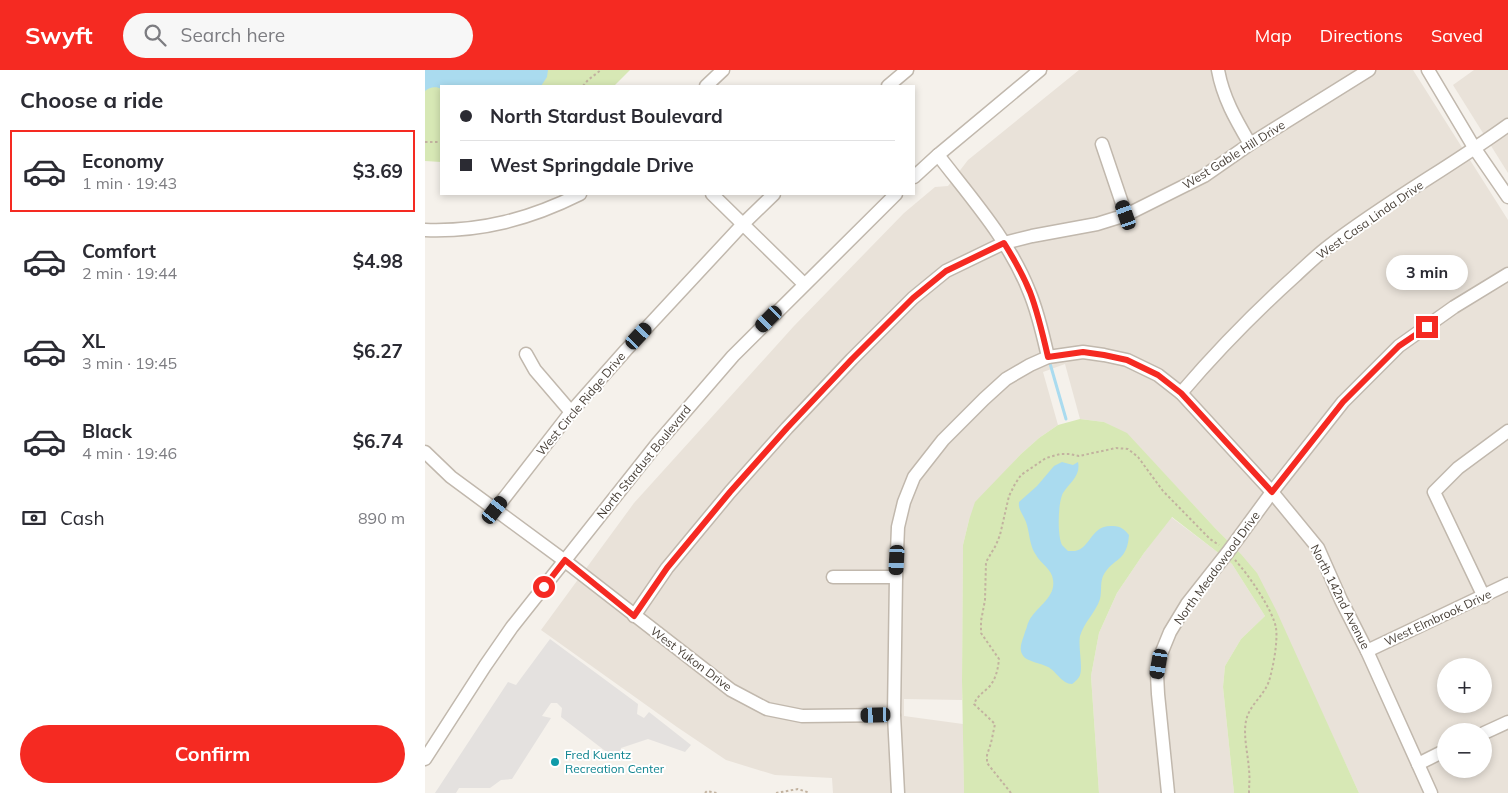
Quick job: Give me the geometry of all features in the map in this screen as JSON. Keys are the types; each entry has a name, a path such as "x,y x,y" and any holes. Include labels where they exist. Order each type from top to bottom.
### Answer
{"street":[{"path":"707,85 723,70"},
{"path":"889,85 907,70"},
{"path":"915,177 938,155 1041,70"},
{"path":"1218,70 1221,87 1231,111 1250,144"},
{"name":"West Gable Hill Drive","path":"634,616 667,568 723,500 787,428 913,298 946,271 1004,243 1097,224 1126,215 1204,176 1250,144 1369,70"},
{"path":"1428,70 1475,149 1508,197"},
{"name":"West Casa Linda Drive","path":"1181,393 1239,329 1328,247 1385,206 1475,149 1508,125"},
{"path":"1101,144 1126,215"},
{"path":"938,155 989,221 1017,266 1037,312 1048,357"},
{"path":"425,230 475,228 514,220 555,206 578,195"},
{"path":"713,195 803,284"},
{"name":"West Circle Ridge Drive","path":"495,510 571,412 743,224 773,195"},
{"name":"North Stardust Boulevard","path":"425,759 512,627 657,444 733,356 803,284 895,195"},
{"name":"North Meadowood Drive","path":"1168,793 1157,674 1161,654 1170,632 1187,604 1343,402 1399,346 1454,307 1508,274"},
{"name":"North 142nd Avenue","path":"898,793 894,715 898,527 904,502 914,478 943,440 1006,380 1030,365 1048,357 1083,352 1127,360 1158,375 1181,393 1272,492 1318,548 1431,793"},
{"path":"526,354 535,370 571,412"},
{"path":"1484,597 1434,492 1458,468 1508,431"},
{"name":"West Yukon Drive","path":"425,452 451,477 565,560 634,616 731,690 767,709 802,716 894,715"},
{"path":"833,577 896,577"},
{"name":"West Elmbrook Drive","path":"1367,651 1508,584"},
{"path":"1492,729 1508,722"},
{"path":"1418,764 1437,754"}],"path":[{"path":"584,85 601,70"},
{"path":"425,142 440,142"},
{"path":"1011,793 987,763 987,755 995,724 974,704 976,699 991,684 997,672 999,660 981,633 985,600 986,562 1000,534 1009,496 1021,475 1047,458 1060,454 1079,456 1116,448 1128,449 1138,457 1163,491 1210,539 1228,552 1247,572 1276,628 1275,650 1268,682 1250,708 1245,723 1249,793"},
{"path":"776,793 798,789 810,793"},
{"path":"705,793 717,793"}],"shaded area":[{"path":"1079,70 1413,70 1508,220 1508,793 1359,793 1301,667 1240,553 1127,434 1104,422 1080,419 1065,364 1043,372 1058,425 1021,454 1003,474 969,520 963,545 962,700 904,699 904,716 963,724 964,793 833,793 832,778 775,775 726,760 541,630 634,503 794,326 904,213 935,187 948,186 968,160"},
{"path":"1474,70 1508,70 1508,173 1453,85"},
{"path":"1171,517 1232,564 1265,616 1241,639 1225,666 1223,687 1234,793 1099,793 1091,676 1099,633 1117,593"},
{"path":"550,639 638,704 637,714 644,718 649,712 691,745 685,752 648,739 621,748 617,760 561,717 562,708 557,703 551,703 542,716 551,718 512,779 501,780 490,788 459,788 456,793 435,793 508,682 516,685"}],"green space":[{"path":"425,70 630,70 615,85 440,85 440,162 425,161"},
{"path":"1080,419 1104,422 1127,433 1257,573 1276,610 1359,793 1234,793 1223,687 1225,666 1241,639 1265,616 1232,564 1172,517 1144,553 1117,593 1099,633 1091,676 1099,793 964,793 962,681 963,545 969,520 975,502 1021,454 1058,425"}],"water":[{"path":"425,70 548,70 547,77 542,85 440,85 440,88 433,87 425,91"},
{"path":"1062,462 1073,465 1078,462 1079,467 1074,479 1061,497 1059,527 1062,545 1068,551 1080,549 1085,546 1096,532 1106,526 1118,527 1129,535 1126,551 1103,576 1100,599 1080,636 1081,671 1079,677 1072,684 1062,680 1048,667 1026,659 1021,651 1028,622 1049,597 1053,580 1051,573 1038,558 1032,547 1019,502 1037,486 1054,466"}],"waterway":[{"path":"1049,360 1066,419"}],"place":[{"name":"Fred Kuentz Recreation Center","path":"555,762"}],"route":[{"path":"544,587 565,560 634,616 667,568 730,492 852,359 913,298 946,271 1004,243 1029,291 1037,312 1048,357 1083,352 1104,355 1127,360 1158,375 1181,393 1272,492 1343,402 1399,346 1427,327"}]}
